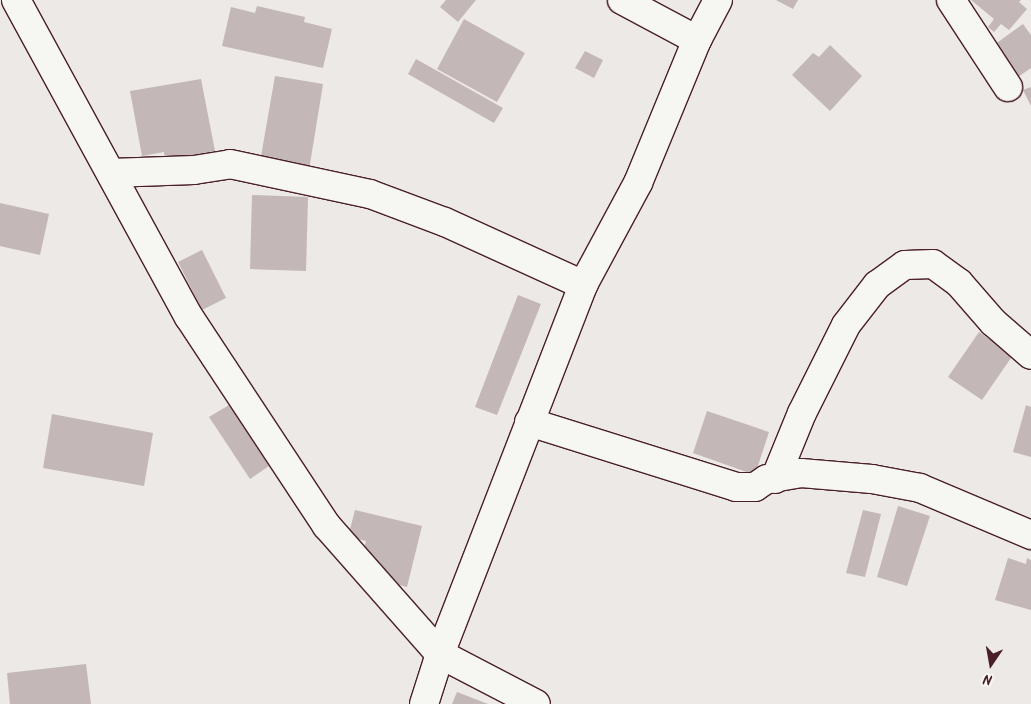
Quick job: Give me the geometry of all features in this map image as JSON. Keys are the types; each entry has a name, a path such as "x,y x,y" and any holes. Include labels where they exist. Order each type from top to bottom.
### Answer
{"street":[{"path":"16,0 189,317 280,458 327,526 440,654 536,704"},
{"path":"622,0 697,40"},
{"path":"424,704 440,654 583,285 638,183 697,40 718,0"},
{"path":"951,0 1008,87"},
{"path":"111,173 194,170 230,164 370,194 437,219 583,285"},
{"path":"775,479 802,413 846,325 878,285 905,265 933,264 960,283 993,322 1031,355"},
{"path":"529,422 736,487 755,487 767,479 801,473 872,479 920,488 1031,535"}],"building":[{"path":"446,0 476,0 458,22 440,7"},
{"path":"776,0 798,0 793,9"},
{"path":"971,0 1021,0 1019,2 1027,9 1009,30 1001,24 994,32 988,27 994,19"},
{"path":"257,6 305,17 304,22 332,29 323,68 222,46 231,7 255,13"},
{"path":"464,19 525,53 497,102 437,69"},
{"path":"1023,24 1031,35 1031,68 1018,77 994,45"},
{"path":"830,45 862,76 830,111 792,75 813,53 819,57"},
{"path":"585,51 603,60 594,78 575,68"},
{"path":"416,59 503,108 494,123 408,74"},
{"path":"275,76 323,84 309,170 260,162"},
{"path":"201,79 215,151 165,160 164,152 142,156 130,91"},
{"path":"1031,87 1031,106 1023,90"},
{"path":"252,195 308,197 306,271 250,269"},
{"path":"0,203 49,214 40,255 0,246"},
{"path":"202,250 226,298 202,310 178,262"},
{"path":"518,295 541,304 497,415 475,407"},
{"path":"979,332 1013,355 982,400 948,377"},
{"path":"229,405 269,466 250,479 209,417"},
{"path":"1026,405 1031,407 1031,457 1013,452"},
{"path":"707,411 769,432 755,475 693,453"},
{"path":"52,414 153,433 144,486 43,468"},
{"path":"898,506 930,516 907,586 877,577"},
{"path":"355,510 422,526 407,587 377,579 381,565 361,561 366,541 348,537"},
{"path":"863,510 881,514 865,577 846,573"},
{"path":"1008,558 1026,564 1027,558 1031,560 1031,610 995,600"},
{"path":"86,664 91,704 10,704 7,673"},
{"path":"457,692 488,704 452,704"}]}
